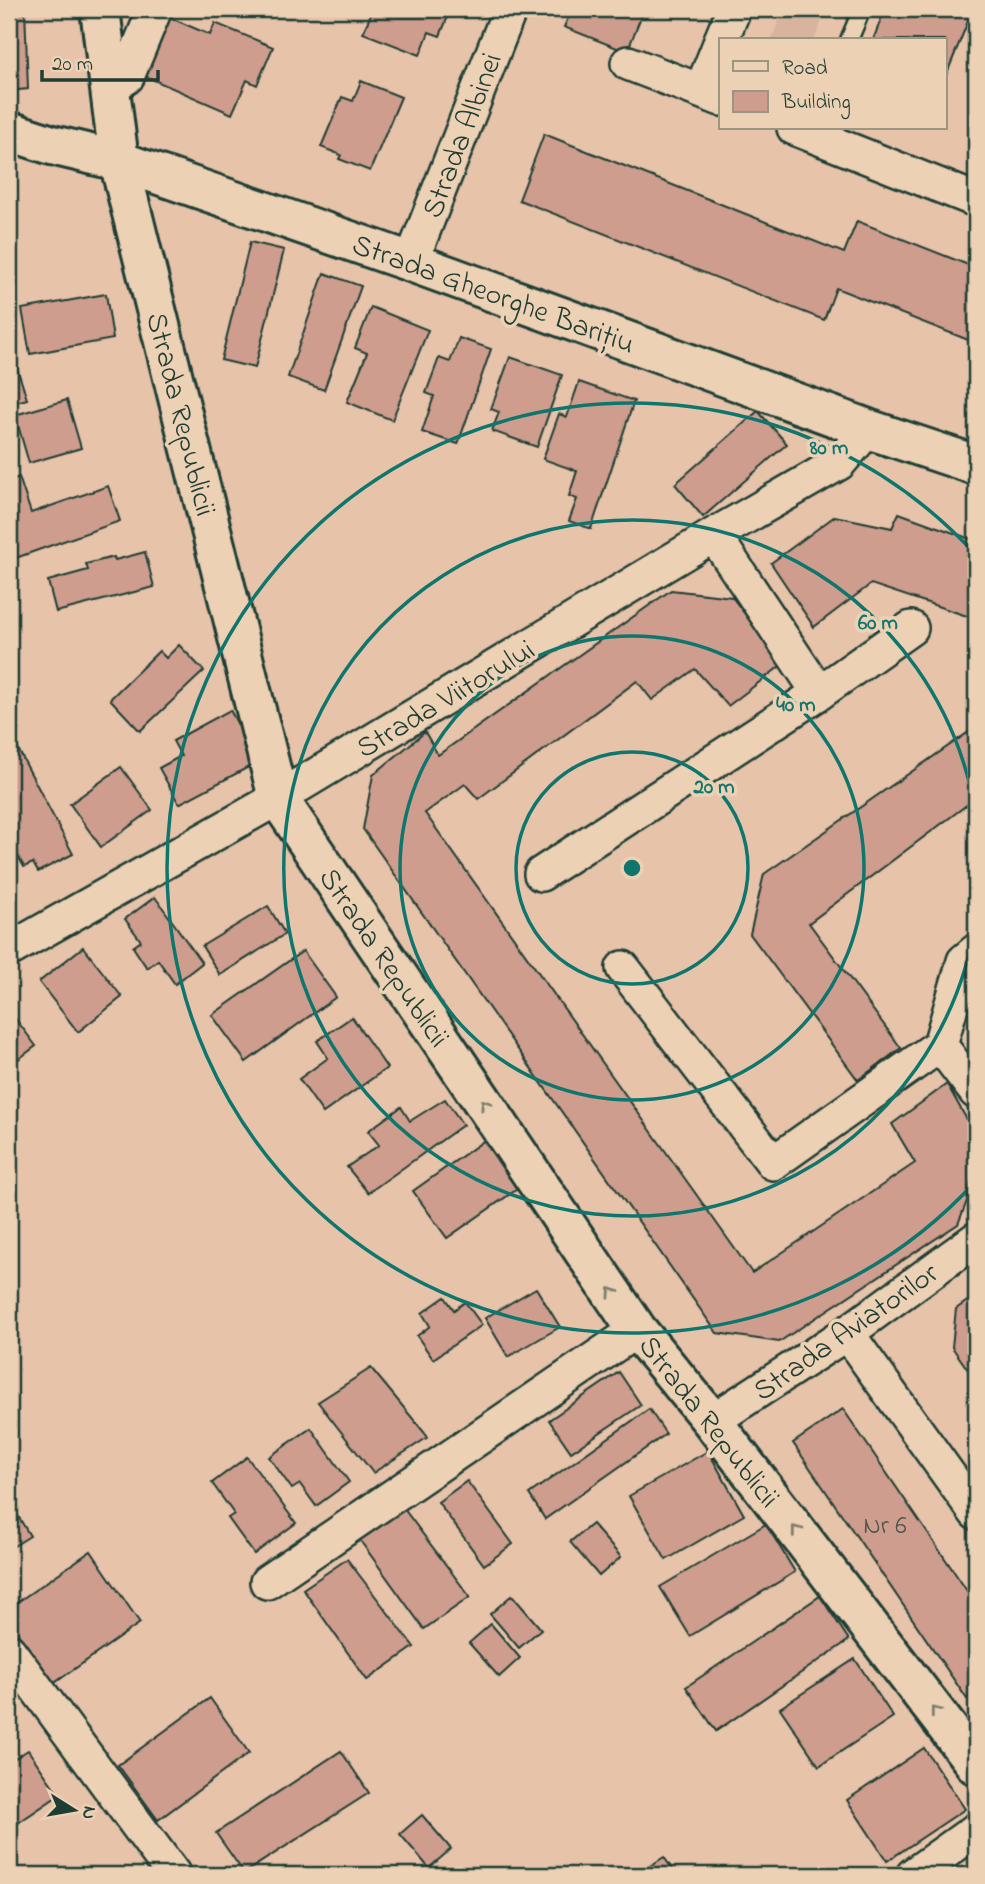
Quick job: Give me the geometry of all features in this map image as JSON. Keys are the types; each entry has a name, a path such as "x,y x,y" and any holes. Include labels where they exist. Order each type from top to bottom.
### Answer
{"street":[{"name":"Strada Republicii","path":"100,9 119,161 278,798 637,1330 712,1421 976,1765"},
{"path":"108,82 127,76 155,9"},
{"name":"Strada Albinei","path":"411,262 510,9"},
{"path":"722,38 734,9"},
{"path":"628,63 711,95 719,52"},
{"path":"807,130 976,200"},
{"name":"Strada Gheorghe Barițiu","path":"9,131 51,145 119,161 411,262 868,429 976,465"},
{"name":"Strada Viitorului","path":"9,950 278,798 714,535 839,463 868,429"},
{"path":"714,535 819,693"},
{"path":"541,874 819,693 911,628"},
{"path":"623,968 773,1163 940,1045 964,961 976,951"},
{"path":"940,1045 976,1092"},
{"name":"Strada Aviatorilor","path":"712,1421 847,1332 976,1239"},
{"path":"267,1582 637,1330"},
{"path":"847,1332 975,1508"},
{"path":"9,1651 174,1875"},
{"path":"913,1875 976,1830"}],"lane":[{"path":"850,38 862,9"}],"shaded area":[{"path":"784,9 827,9 815,38 772,38"}],"building":[{"path":"9,9 25,9 28,89 9,91"},
{"path":"373,9 451,9 440,36 429,32 420,55 363,33"},
{"path":"572,9 644,9 627,52 564,27"},
{"path":"885,9 973,9 946,76 946,38 874,38"},
{"path":"164,15 210,35 215,23 273,47 257,85 247,80 232,114 140,74"},
{"path":"361,81 401,97 370,171 339,159 341,155 321,147 342,97 353,101"},
{"path":"544,134 844,253 857,221 976,268 976,343 836,288 824,320 519,200"},
{"path":"250,242 284,250 255,368 221,360"},
{"path":"324,273 361,286 324,390 288,377"},
{"path":"106,294 113,339 30,354 22,309"},
{"path":"371,307 428,330 392,420 347,402 367,353 355,348"},
{"path":"459,338 491,349 458,444 422,432 434,396 426,393 439,358 450,362"},
{"path":"510,357 562,375 537,447 492,431 499,412 491,409"},
{"path":"17,368 27,399 9,404 9,371"},
{"path":"579,382 634,401 591,529 569,521 577,499 569,496 577,471 543,459 559,414 567,417"},
{"path":"67,400 81,448 29,463 15,415"},
{"path":"758,411 787,444 703,517 675,484"},
{"path":"19,477 31,513 108,486 120,521 10,560 9,481"},
{"path":"899,513 976,541 976,619 871,584 814,627 771,563 835,516 892,528"},
{"path":"145,552 154,587 56,612 48,581 88,570 86,564"},
{"path":"671,590 732,597 783,664 728,706 695,669 652,700 637,681 478,799 465,784 425,813 752,1273 915,1163 892,1124 947,1084 976,1136 976,1158 967,1201 958,1224 779,1342 717,1333 363,829 373,775 425,732 438,755"},
{"path":"179,645 204,671 140,731 110,699 159,651 166,658"},
{"path":"230,710 258,762 179,804 159,768 181,756 173,741"},
{"path":"976,727 976,798 809,923 901,1048 858,1080 750,934 764,874"},
{"path":"9,732 73,854 38,872 33,863 24,867 11,843 9,844"},
{"path":"121,767 152,810 101,847 70,804"},
{"path":"155,897 202,963 175,984 158,960 147,968 133,947 141,941 125,919"},
{"path":"268,906 285,934 220,975 202,946"},
{"path":"83,947 122,997 78,1032 39,982"},
{"path":"303,951 336,997 246,1062 212,1015"},
{"path":"9,1010 36,1046 9,1066"},
{"path":"352,1017 387,1068 323,1113 299,1079 328,1058 317,1041"},
{"path":"445,1099 463,1125 368,1193 347,1167 379,1145 368,1131 401,1107 410,1121"},
{"path":"492,1135 526,1183 447,1238 413,1191"},
{"path":"536,1288 560,1327 508,1357 485,1318"},
{"path":"976,1295 976,1381 952,1347 956,1309"},
{"path":"445,1297 454,1310 465,1302 482,1325 433,1359 417,1336 430,1326 422,1313"},
{"path":"371,1368 428,1437 373,1473 318,1402"},
{"path":"619,1372 641,1405 571,1452 549,1420"},
{"path":"649,1409 666,1434 545,1519 529,1494"},
{"path":"843,1409 976,1604 976,1693 967,1699 793,1443"},
{"path":"311,1428 349,1482 316,1506 300,1484 292,1489 269,1457"},
{"path":"708,1451 744,1515 666,1560 629,1496"},
{"path":"247,1457 296,1523 254,1554 228,1518 234,1514 212,1483"},
{"path":"467,1481 513,1544 484,1565 438,1502"},
{"path":"9,1501 30,1536 9,1549"},
{"path":"404,1509 470,1597 424,1629 359,1539"},
{"path":"592,1524 621,1557 599,1576 570,1542"},
{"path":"766,1524 795,1572 690,1636 660,1587"},
{"path":"91,1551 140,1623 53,1684 9,1621 9,1608"},
{"path":"347,1559 414,1647 367,1680 303,1589"},
{"path":"512,1595 541,1629 519,1648 490,1614"},
{"path":"820,1596 849,1640 716,1731 686,1687"},
{"path":"491,1624 520,1658 499,1677 469,1643"},
{"path":"855,1659 893,1717 819,1766 780,1708"},
{"path":"210,1698 249,1753 158,1820 118,1765"},
{"path":"924,1748 965,1809 887,1861 847,1800"},
{"path":"28,1750 59,1795 9,1829 9,1762"},
{"path":"341,1751 369,1793 244,1873 216,1833"},
{"path":"422,1815 451,1849 429,1868 400,1834"},
{"path":"664,1857 676,1875 636,1875"}]}
